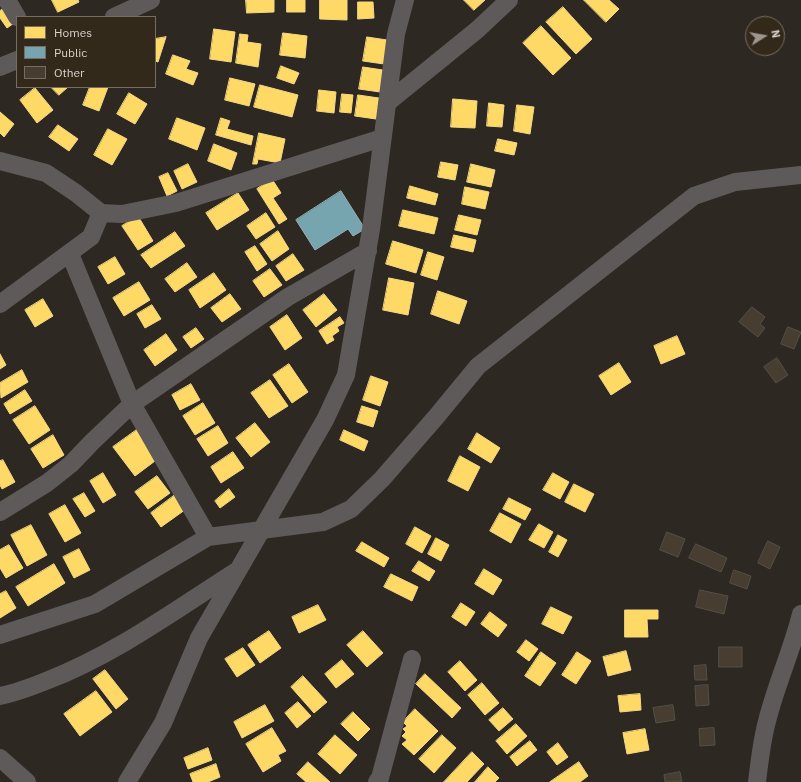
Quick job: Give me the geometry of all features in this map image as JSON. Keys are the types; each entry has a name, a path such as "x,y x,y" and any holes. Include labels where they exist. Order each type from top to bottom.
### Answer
{"street":[{"path":"7,0 16,16"},
{"path":"116,16 151,0"},
{"path":"127,782 163,723 199,638 325,420 346,375 368,251 396,34 405,0"},
{"path":"387,103 477,30 510,0"},
{"path":"0,67 16,60"},
{"path":"0,161 46,173 76,193 101,213 122,214 176,203 382,138"},
{"path":"0,635 95,604 208,537 262,528 323,522 352,509 392,468 436,418 478,366 694,196 735,182 801,175"},
{"path":"0,304 70,254 91,237 101,213"},
{"path":"0,512 47,483 71,464 132,404 288,297 368,251"},
{"path":"70,254 132,404 208,537"},
{"path":"0,696 14,694 71,672 122,644 238,570"},
{"path":"757,782 762,742 771,707 795,639 801,614"},
{"path":"377,782 380,778 412,659"},
{"path":"0,758 27,782"}],"building: Homes":[{"path":"52,0 78,0 79,2 58,12"},
{"path":"246,0 274,0 274,12 247,13"},
{"path":"287,0 305,0 305,12 287,12"},
{"path":"320,0 347,0 347,20 320,19"},
{"path":"464,0 485,0 474,10"},
{"path":"584,0 609,0 619,9 606,22"},
{"path":"358,2 373,2 374,18 358,19"},
{"path":"8,5 16,22 7,28 0,18 0,11"},
{"path":"563,7 592,39 576,54 546,22"},
{"path":"541,26 571,58 553,75 523,43"},
{"path":"214,29 235,32 231,62 210,59"},
{"path":"283,33 307,36 305,58 280,55"},
{"path":"240,34 248,35 247,42 261,44 258,67 236,63"},
{"path":"166,37 158,62 156,61 156,39"},
{"path":"367,37 387,40 384,64 363,61"},
{"path":"173,55 190,61 186,69 198,73 193,85 166,74"},
{"path":"281,66 299,73 294,84 277,78"},
{"path":"363,67 383,70 380,92 359,89"},
{"path":"230,78 255,84 249,106 225,100"},
{"path":"260,85 298,95 292,117 254,107"},
{"path":"35,88 53,110 37,123 20,100"},
{"path":"52,88 67,88 59,95"},
{"path":"90,88 108,88 99,111 83,105"},
{"path":"319,90 336,92 334,113 317,111"},
{"path":"129,93 147,104 135,124 117,114"},
{"path":"342,94 353,95 351,113 340,112"},
{"path":"358,95 379,98 376,119 355,116"},
{"path":"453,99 477,101 475,128 451,127"},
{"path":"489,103 504,105 502,127 487,126"},
{"path":"517,105 534,107 530,134 514,131"},
{"path":"0,112 14,124 4,137 0,133"},
{"path":"177,118 205,128 197,150 169,139"},
{"path":"221,118 230,121 227,129 253,136 251,145 216,135"},
{"path":"58,125 78,139 69,151 49,137"},
{"path":"108,129 127,139 112,165 94,155"},
{"path":"259,133 285,139 280,163 258,159 257,164 253,164"},
{"path":"498,139 517,143 514,155 495,151"},
{"path":"214,144 237,153 231,170 208,161"},
{"path":"441,162 458,165 455,180 438,177"},
{"path":"188,164 197,182 182,189 174,171"},
{"path":"471,164 495,170 491,187 467,182"},
{"path":"168,173 177,191 167,196 159,177"},
{"path":"272,179 281,193 273,198 287,219 279,224 257,189"},
{"path":"410,186 438,194 435,205 407,198"},
{"path":"465,187 489,192 485,209 462,204"},
{"path":"238,193 249,210 217,230 206,213"},
{"path":"403,210 438,218 434,234 399,226"},
{"path":"266,213 275,227 256,239 247,226"},
{"path":"459,215 481,220 477,235 455,230"},
{"path":"138,216 153,241 138,250 122,226"},
{"path":"278,231 289,249 272,261 260,244"},
{"path":"175,232 185,246 151,268 141,255"},
{"path":"454,235 476,240 473,252 451,247"},
{"path":"393,241 423,250 416,273 386,264"},
{"path":"255,246 267,264 257,271 245,252"},
{"path":"428,252 444,257 437,280 421,275"},
{"path":"293,254 304,270 286,281 276,266"},
{"path":"115,257 125,274 108,284 98,267"},
{"path":"187,263 197,277 175,292 165,279"},
{"path":"270,269 282,285 264,297 253,281"},
{"path":"214,273 226,290 200,308 189,290"},
{"path":"389,278 414,283 408,315 383,310"},
{"path":"139,282 150,300 124,316 113,298"},
{"path":"438,291 467,301 459,324 431,314"},
{"path":"230,294 241,309 222,322 211,308"},
{"path":"324,294 337,310 316,327 303,310"},
{"path":"43,299 53,316 35,327 25,310"},
{"path":"152,305 161,319 145,328 137,314"},
{"path":"287,315 302,338 285,350 270,327"},
{"path":"340,317 344,323 337,327 339,331 332,336 334,340 327,344 319,331"},
{"path":"196,328 204,339 191,348 183,337"},
{"path":"166,334 177,350 155,366 144,350"},
{"path":"677,336 685,354 661,364 654,346"},
{"path":"0,354 6,365 0,369"},
{"path":"619,363 631,382 611,395 599,376"},
{"path":"289,364 308,392 292,403 273,375"},
{"path":"22,370 28,382 1,398 0,383"},
{"path":"371,376 388,382 380,406 363,400"},
{"path":"270,380 288,406 269,418 251,393"},
{"path":"191,384 200,400 180,410 172,395"},
{"path":"25,390 32,401 10,414 4,404"},
{"path":"203,403 215,423 195,435 183,416"},
{"path":"35,406 50,430 29,444 13,420"},
{"path":"362,406 378,411 373,427 357,422"},
{"path":"255,423 270,442 251,457 236,438"},
{"path":"218,426 228,443 208,456 197,439"},
{"path":"138,429 159,458 135,476 113,447"},
{"path":"344,430 368,441 364,451 340,440"},
{"path":"477,433 500,448 491,463 468,449"},
{"path":"53,435 64,455 43,468 31,449"},
{"path":"233,452 244,468 221,483 211,467"},
{"path":"460,456 480,467 468,491 448,481"},
{"path":"3,460 15,482 2,489 0,485 0,461"},
{"path":"103,473 116,495 103,503 90,481"},
{"path":"553,473 569,482 560,499 543,490"},
{"path":"157,476 170,493 148,509 135,492"},
{"path":"574,484 594,494 585,512 565,502"},
{"path":"229,489 235,497 220,508 215,501"},
{"path":"179,492 189,507 161,527 151,513"},
{"path":"84,493 95,511 85,517 73,499"},
{"path":"509,498 531,509 525,520 503,509"},
{"path":"65,505 81,533 65,542 49,514"},
{"path":"500,513 521,524 511,543 490,531"},
{"path":"539,524 553,532 544,548 529,540"},
{"path":"31,525 47,555 27,566 11,535"},
{"path":"415,527 431,536 422,553 406,544"},
{"path":"558,535 567,540 558,557 549,552"},
{"path":"436,538 449,545 441,561 428,554"},
{"path":"362,542 389,558 384,567 356,551"},
{"path":"9,545 23,568 6,578 0,568 0,550"},
{"path":"79,549 90,570 74,578 63,557"},
{"path":"419,561 435,571 429,581 412,571"},
{"path":"54,564 65,583 28,606 16,587"},
{"path":"484,569 502,580 493,595 475,584"},
{"path":"391,574 418,587 412,601 384,587"},
{"path":"6,591 16,608 0,618 0,594"},
{"path":"461,603 475,612 466,626 452,617"},
{"path":"318,605 326,620 299,633 292,617"},
{"path":"551,607 572,617 563,634 542,624"},
{"path":"625,610 658,610 658,619 647,619 648,637 625,637"},
{"path":"490,612 507,625 498,637 481,624"},
{"path":"269,631 281,648 260,663 248,645"},
{"path":"363,631 383,653 367,667 347,645"},
{"path":"526,640 538,649 529,661 517,652"},
{"path":"243,648 255,665 237,677 225,659"},
{"path":"626,651 631,670 608,676 603,657"},
{"path":"541,652 556,663 540,686 525,676"},
{"path":"577,652 591,661 576,684 562,675"},
{"path":"342,660 354,674 336,688 325,674"},
{"path":"460,661 477,680 465,691 448,672"},
{"path":"105,670 128,699 116,709 93,679"},
{"path":"425,674 461,708 452,718 416,684"},
{"path":"303,676 327,702 314,713 291,687"},
{"path":"482,683 499,703 485,715 468,695"},
{"path":"96,691 112,712 80,736 64,714"},
{"path":"640,694 641,710 620,712 618,696"},
{"path":"298,702 311,716 297,728 285,713"},
{"path":"265,705 274,721 242,738 234,722"},
{"path":"503,708 513,719 499,731 489,720"},
{"path":"415,709 438,731 414,755 402,744 407,740 402,736 406,732 403,729 407,726 403,722"},
{"path":"353,712 370,729 358,741 341,724"},
{"path":"516,724 527,736 507,754 496,741"},
{"path":"272,728 286,751 278,755 281,761 263,772 246,744"},
{"path":"645,729 649,750 627,754 623,733"},
{"path":"335,735 357,755 340,774 318,754"},
{"path":"442,735 456,748 434,773 419,759"},
{"path":"530,741 537,750 517,766 510,757"},
{"path":"558,743 568,757 557,765 547,752"},
{"path":"208,748 212,760 188,769 184,758"},
{"path":"472,752 484,764 467,782 444,782"},
{"path":"308,762 330,782 306,782 297,774"},
{"path":"579,762 588,776 580,782 550,782"},
{"path":"216,764 220,777 208,782 193,782 190,774"},
{"path":"488,767 499,778 495,782 475,782"}],"building: Public":[{"path":"341,191 365,229 353,236 348,229 315,250 296,220"}],"building: Other":[{"path":"752,307 765,317 760,324 765,328 758,337 739,322"},
{"path":"788,327 801,332 794,349 781,344"},
{"path":"777,358 788,375 776,383 764,367"},
{"path":"667,532 685,539 678,557 660,550"},
{"path":"768,541 780,547 770,569 758,563"},
{"path":"696,544 727,558 721,572 689,558"},
{"path":"734,570 751,576 747,589 730,583"},
{"path":"700,590 728,596 724,614 696,607"},
{"path":"719,647 742,647 742,667 719,667"},
{"path":"706,665 707,680 695,680 694,666"},
{"path":"708,685 709,705 696,706 695,686"},
{"path":"673,705 675,720 656,723 653,708"},
{"path":"714,728 715,745 700,746 699,729"},
{"path":"680,772 682,782 665,782 664,775"}]}
